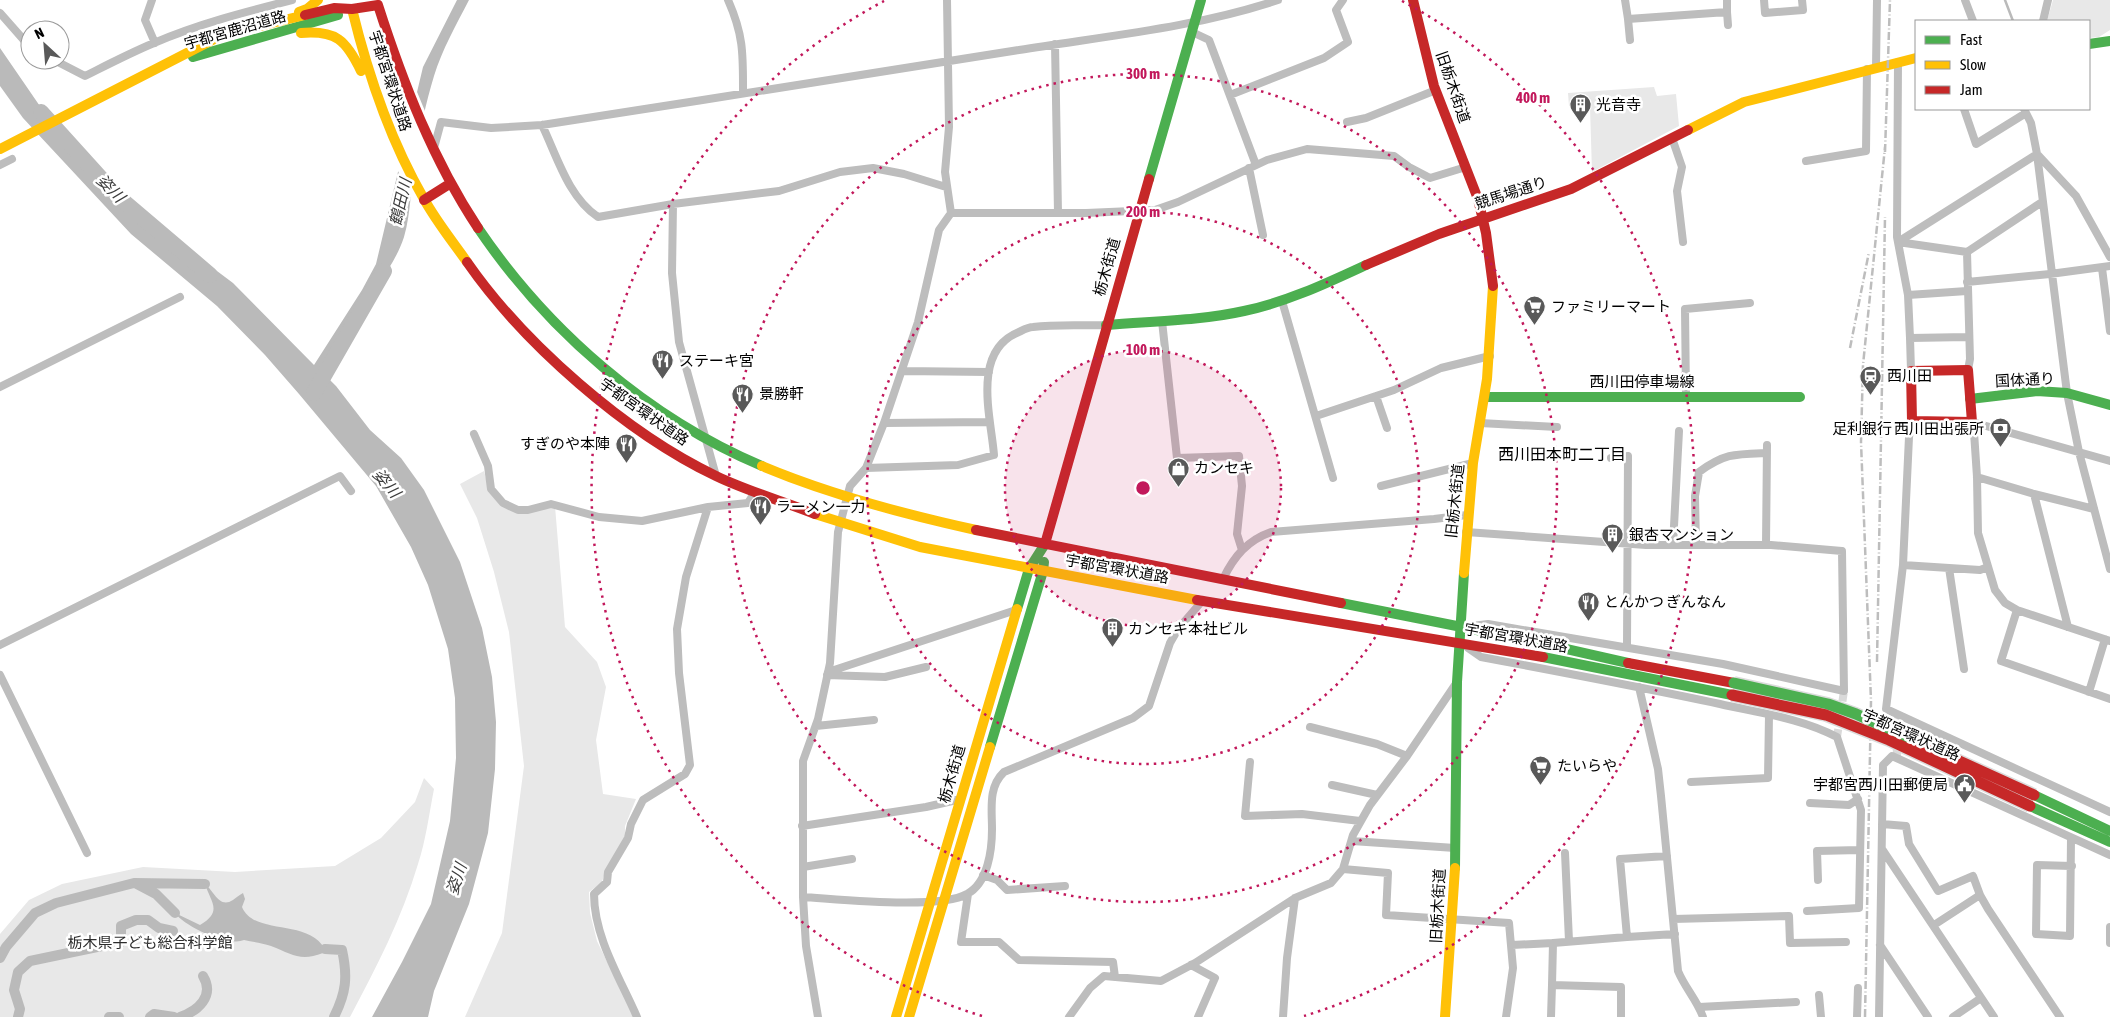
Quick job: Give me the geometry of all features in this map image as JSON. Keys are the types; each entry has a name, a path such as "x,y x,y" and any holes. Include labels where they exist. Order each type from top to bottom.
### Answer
{"main road":[{"path":"275,22 307,9 318,0"},
{"name":"栃木街道","path":"909,1017 1043,571 1045,544 1106,325 1201,0"},
{"name":"旧栃木街道","path":"1413,0 1436,90 1466,167 1482,218 1489,249 1492,282 1490,356 1473,463 1467,515 1457,682 1456,848 1453,919 1445,1017"},
{"path":"351,4 378,2"},
{"name":"宇都宮環状道路","path":"378,2 407,92 433,150 451,183 497,254 560,326 608,370 645,398 705,437 744,458 846,497 933,520 1522,639 1733,689 1826,714 2032,801 2110,831"},
{"name":"宇都宮鹿沼道路","path":"0,149 222,34 351,4"},
{"name":"宇都宮鹿沼道路","path":"150,71 218,49 250,42 334,17 351,4"},
{"name":"宇都宮環状道路","path":"351,4 359,38 378,100 396,146 422,195 476,275 505,312 532,341 565,371 651,439 716,476 840,523 920,547 1261,612 1460,642 1733,689"},
{"path":"250,42 314,31 330,33 347,44 378,100"},
{"path":"2090,44 2110,40"},
{"name":"競馬場通り","path":"1106,325 1218,316 1282,301 1322,286 1439,234 1571,189 1744,102 1769,94 1915,58"},
{"path":"422,195 451,183"},
{"path":"1968,370 1972,422 1912,421 1911,371 1968,370"},
{"name":"国体通り","path":"1970,399 2037,391 2067,393 2110,403"},
{"name":"西川田停車場線","path":"1485,397 1800,397"},
{"name":"栃木街道","path":"896,1017 1016,610 1029,569 1045,544"},
{"name":"宇都宮環状道路","path":"2032,801 2110,842"}],"street":[{"path":"152,0 145,20 154,43"},
{"path":"70,69 84,76 154,43 226,18 292,0"},
{"path":"728,0 738,22 743,49 742,93"},
{"path":"818,1017 806,946 803,897 803,761 816,726 828,674 840,523 846,497 850,486 866,468 884,423 918,322 939,230 951,213 945,172 949,127 946,0"},
{"path":"433,150 441,122 491,128 542,125 1055,44 1194,27 1278,0"},
{"path":"1230,95 1324,58 1348,42 1336,10 1343,0"},
{"path":"1626,0 1630,40"},
{"path":"1727,0 1728,25"},
{"path":"1764,0 1765,13 1802,10 1802,0"},
{"path":"1806,161 1866,151 1877,0"},
{"path":"1965,0 1973,20"},
{"path":"2043,20 2048,0"},
{"path":"1628,19 1727,12"},
{"path":"0,13 20,36"},
{"path":"1194,27 1209,40 1230,95 1252,167 1263,235"},
{"path":"1055,44 1058,213"},
{"path":"1898,62 1898,242 1908,295 1911,371"},
{"path":"1347,122 1366,118 1436,90"},
{"path":"1964,110 1976,144 2025,111 2031,123 2037,154 2050,274 2067,393 2079,452 2110,569"},
{"path":"542,125 574,193 588,211 598,217 673,204 779,191 840,172 873,168 904,174 946,187"},
{"path":"1672,138 1682,167 1677,191 1683,242"},
{"path":"951,213 1058,213 1155,210 1178,202 1268,160 1307,148 1394,156 1409,167 1430,178 1466,167"},
{"path":"1898,242 2037,154"},
{"path":"2037,154 2076,196 2110,257"},
{"path":"0,165 12,159"},
{"path":"1898,242 1967,252 2042,202"},
{"path":"673,204 672,274 679,342 716,476"},
{"path":"1967,252 1970,359 1968,370"},
{"path":"1967,282 2106,267 2110,331"},
{"path":"1908,295 1967,291"},
{"path":"0,387 180,297"},
{"path":"1282,301 1333,478"},
{"path":"1686,396 1685,308 1750,303"},
{"path":"1162,321 1177,458 1240,456 1242,486 1237,534 1242,550"},
{"path":"866,468 958,465 994,455 989,422 987,381 994,352 1007,336 1032,327 1106,325"},
{"path":"1910,338 1968,337"},
{"path":"1316,416 1376,396 1441,368 1490,356"},
{"path":"902,370 989,372"},
{"path":"1376,396 1387,428"},
{"path":"1912,421 1909,437 1903,565 1886,709 2110,812"},
{"path":"884,423 989,422"},
{"path":"2089,692 2108,640 2017,610 2005,603 1995,590 1978,533 1977,477 1972,422 2110,461"},
{"path":"1480,423 1556,427"},
{"path":"1673,545 1679,430"},
{"path":"474,434 488,466 491,490 503,503 518,510 528,510 551,504 600,518 642,521 708,507 748,503 755,492"},
{"path":"1766,545 1767,444"},
{"path":"1696,545 1695,496 1699,472 1714,461 1734,454 1767,453"},
{"path":"1611,458 1628,456 1627,647"},
{"path":"1381,486 1473,463"},
{"path":"0,645 340,476 351,491"},
{"path":"1977,477 2094,509"},
{"path":"2034,494 2068,627"},
{"path":"638,1017 602,940 594,908 594,894 606,882 608,872 628,838 630,824 643,800 685,774 690,765 679,673 677,629 686,577 708,507"},
{"path":"1223,578 1233,559 1253,540 1280,530 1467,515"},
{"path":"1461,628 1488,624 1723,664 1844,691 1842,551 1766,545 1629,544 1466,532"},
{"path":"1903,565 1980,570 1988,567"},
{"path":"1949,568 1964,669"},
{"path":"1115,977 1113,962 1019,960 999,942 961,942 968,894 983,875 992,847 992,801 995,785 1000,776 1004,772 1133,718 1143,712 1152,700 1170,642 1178,629 1203,600"},
{"path":"828,674 1016,610"},
{"path":"2017,610 2002,661 2110,699"},
{"path":"1460,642 1481,657 1639,687 1768,715 1815,726 1837,736 1861,810 1859,908 1807,911"},
{"path":"828,674 885,677 926,667"},
{"path":"0,675 87,853"},
{"path":"1069,1017 1090,988 1104,976 1161,981 1191,965 1295,898 1331,883 1344,869 1360,821 1457,682"},
{"path":"1639,687 1658,769 1678,971 1682,982 1699,1007 1703,1017"},
{"path":"1691,782 1768,778 1768,715"},
{"path":"816,726 874,720"},
{"path":"1310,727 1377,744 1407,756"},
{"path":"1879,1017 1883,764 1892,756 2110,855"},
{"path":"1250,762 1245,816 1302,814 1360,821"},
{"path":"1332,784 1377,795"},
{"path":"802,826 961,799"},
{"path":"1810,803 1849,805 1858,800"},
{"path":"1882,824 1906,826 1909,844 1938,891 1973,876 1980,895 2060,1017"},
{"path":"2071,838 2072,866 2070,936 2036,934 2037,865 2072,866"},
{"path":"1352,841 1456,848"},
{"path":"1882,849 1994,1017"},
{"path":"1818,880 1817,851 1860,850"},
{"path":"1565,853 1569,941"},
{"path":"1627,937 1620,859 1668,856"},
{"path":"803,867 852,859"},
{"path":"1344,869 1388,873 1386,915 1509,922 1513,968 1508,992 1506,1017"},
{"path":"983,875 998,880 1007,890 1065,886"},
{"path":"803,897 917,902 943,900 968,894"},
{"path":"1934,925 1980,895"},
{"path":"1283,1017 1287,958 1295,898"},
{"path":"1673,918 1789,916 1790,943 1846,942"},
{"path":"2110,927 2110,943"},
{"path":"1512,946 1675,934"},
{"path":"1551,1017 1553,943"},
{"path":"1880,945 1928,1017"},
{"path":"1191,965 1215,978 1198,1017"},
{"path":"1552,986 1621,987 1621,1017"},
{"path":"1857,1017 1858,988"},
{"path":"1819,995 1822,1017"},
{"path":"1953,1017 1981,998"},
{"path":"1699,1007 1796,1002"}],"green space":[{"path":"2053,0 2110,0 2110,30 2099,37 2090,38 2090,20 2047,20"},
{"path":"1654,87 1657,96 1676,94 1679,126 1592,172 1590,107 1569,106 1568,93"},
{"path":"484,471 489,490 503,506 555,506 565,627 597,662 606,687 596,740 603,794 636,799 625,826 625,838 605,872 602,882 589,892 590,913 597,941 634,1017 465,1017 502,933 524,766 509,632 494,572 477,518 460,484"},
{"name":"栃木県子ども総合科学館","path":"424,778 434,789 421,855 412,884 396,923 350,1017 0,1017 0,934 29,900 62,884 143,867 235,872 335,866 381,838 415,802"}],"water":[{"path":"457,0 469,0 445,47 431,86 415,158 404,237 386,273 351,321 330,355 324,374 336,386 370,430 401,458 424,490 460,562 482,628 492,677 496,722 495,769 488,833 469,904 434,991 428,1017 372,1017 431,904 450,821 456,758 455,698 448,649 428,585 411,547 376,486 299,394 265,355 217,306 131,234 23,118 0,86 0,48 68,147 106,189 150,229 183,255 213,268 233,283 314,365 362,290 376,264 423,67"},
{"path":"205,884 220,901 224,902 233,900 243,893 245,899 242,907 248,916 269,925 306,933 317,939 325,949 323,953 308,957 296,956 264,944 244,940 228,941 207,934 187,924 175,913 200,925 207,920 213,911 212,902"}],"pier":[{"path":"415,87 427,116 418,157 412,199 396,167"}],"waterway":[{"path":"2005,0 2013,20"},
{"name":"姿川","path":"41,112 116,195 210,275"},
{"name":"鶴田川","path":"314,393 384,271"},
{"path":"0,958 6,947 35,913 56,903 134,883 205,884"},
{"path":"137,884 156,894 175,913"},
{"path":"18,1017 20,1009 14,990 18,972 30,961 121,942 121,926 136,920 148,920 159,928 173,931"},
{"path":"325,949 342,950 344,960 345,985 334,1017"},
{"path":"180,1017 193,1011 203,1002 207,990 203,976"},
{"path":"150,1017 154,1014 174,1017"},
{"path":"109,1017 119,1017"}],"tunnel":[{"path":"1837,737 1844,691"},
{"path":"1896,713 1897,759"}],"railway":[{"path":"1885,152 1890,0"},
{"path":"1865,1017 1871,701 1861,442 1863,365 1885,147"},
{"path":"1877,662 1885,217"},
{"path":"1850,348 1869,252"}],"traffic: fast":[{"path":"1149,179 1201,0"},
{"path":"193,57 338,15"},
{"path":"2090,44 2110,41"},
{"path":"478,228 505,266 535,301 603,367 679,423 720,446 762,466"},
{"path":"1106,325 1193,319 1244,311 1291,297 1366,265"},
{"path":"1970,399 2037,391 2067,393 2110,405"},
{"path":"1485,397 1800,397"},
{"path":"1017,609 1029,569 1045,544"},
{"path":"990,747 1043,571 1044,562"},
{"path":"1455,868 1457,682 1464,573"},
{"path":"1341,603 1522,639 1628,663"},
{"path":"1543,657 1732,695"},
{"path":"1734,683 1828,704 1856,714 1913,740"},
{"path":"2034,795 2110,831"},
{"path":"2030,806 2110,842"}],"traffic: slow":[{"path":"299,12 307,9 318,0"},
{"path":"352,9 365,58 390,130 412,177 429,207 467,262"},
{"path":"0,149 222,35 305,15"},
{"path":"301,33 323,33 338,39 356,60 361,71"},
{"path":"1688,130 1744,102 1915,58"},
{"path":"1464,573 1473,463 1487,379 1493,286"},
{"path":"762,466 814,486 868,503 976,530"},
{"path":"815,514 920,547 1197,600"},
{"path":"896,1017 1017,609"},
{"path":"909,1017 990,747"},
{"path":"1445,1017 1455,868"}],"traffic: jam":[{"path":"1413,0 1434,86 1478,199 1486,233 1493,286"},
{"path":"305,15 334,8 352,9 378,5 420,120 447,175 478,228"},
{"path":"1366,265 1439,234 1571,189 1688,130"},
{"path":"1045,544 1149,179"},
{"path":"424,200 451,183"},
{"path":"467,262 490,293 547,354 579,384 647,436 716,476 815,514"},
{"path":"1968,370 1972,422 1912,421 1911,371 1968,370"},
{"path":"976,530 1341,603"},
{"path":"1197,600 1543,657"},
{"path":"1628,663 1734,683"},
{"path":"1732,695 1826,715 1889,740 2030,806"},
{"path":"1913,740 2034,795"}],"place":[{"name":"光音寺","path":"1580,124"},
{"name":"ファミリーマート","path":"1535,326"},
{"name":"ステーキ宮","path":"663,380"},
{"name":"西川田","path":"1871,395"},
{"name":"景勝軒","path":"743,413"},
{"name":"足利銀行 西川田出張所","path":"2000,448"},
{"name":"すぎのや本陣","path":"626,463"},
{"name":"カンセキ","path":"1178,487"},
{"name":"ラーメン一力","path":"760,526"},
{"name":"銀杏マンション","path":"1613,554"},
{"name":"とんかつ ぎんなん","path":"1588,621"},
{"name":"カンセキ本社ビル","path":"1112,648"},
{"name":"たいらや","path":"1541,785"},
{"name":"宇都宮西川田郵便局","path":"1964,804"}],"district":[{"name":"西川田本町二丁目","path":"1562,454"}]}
